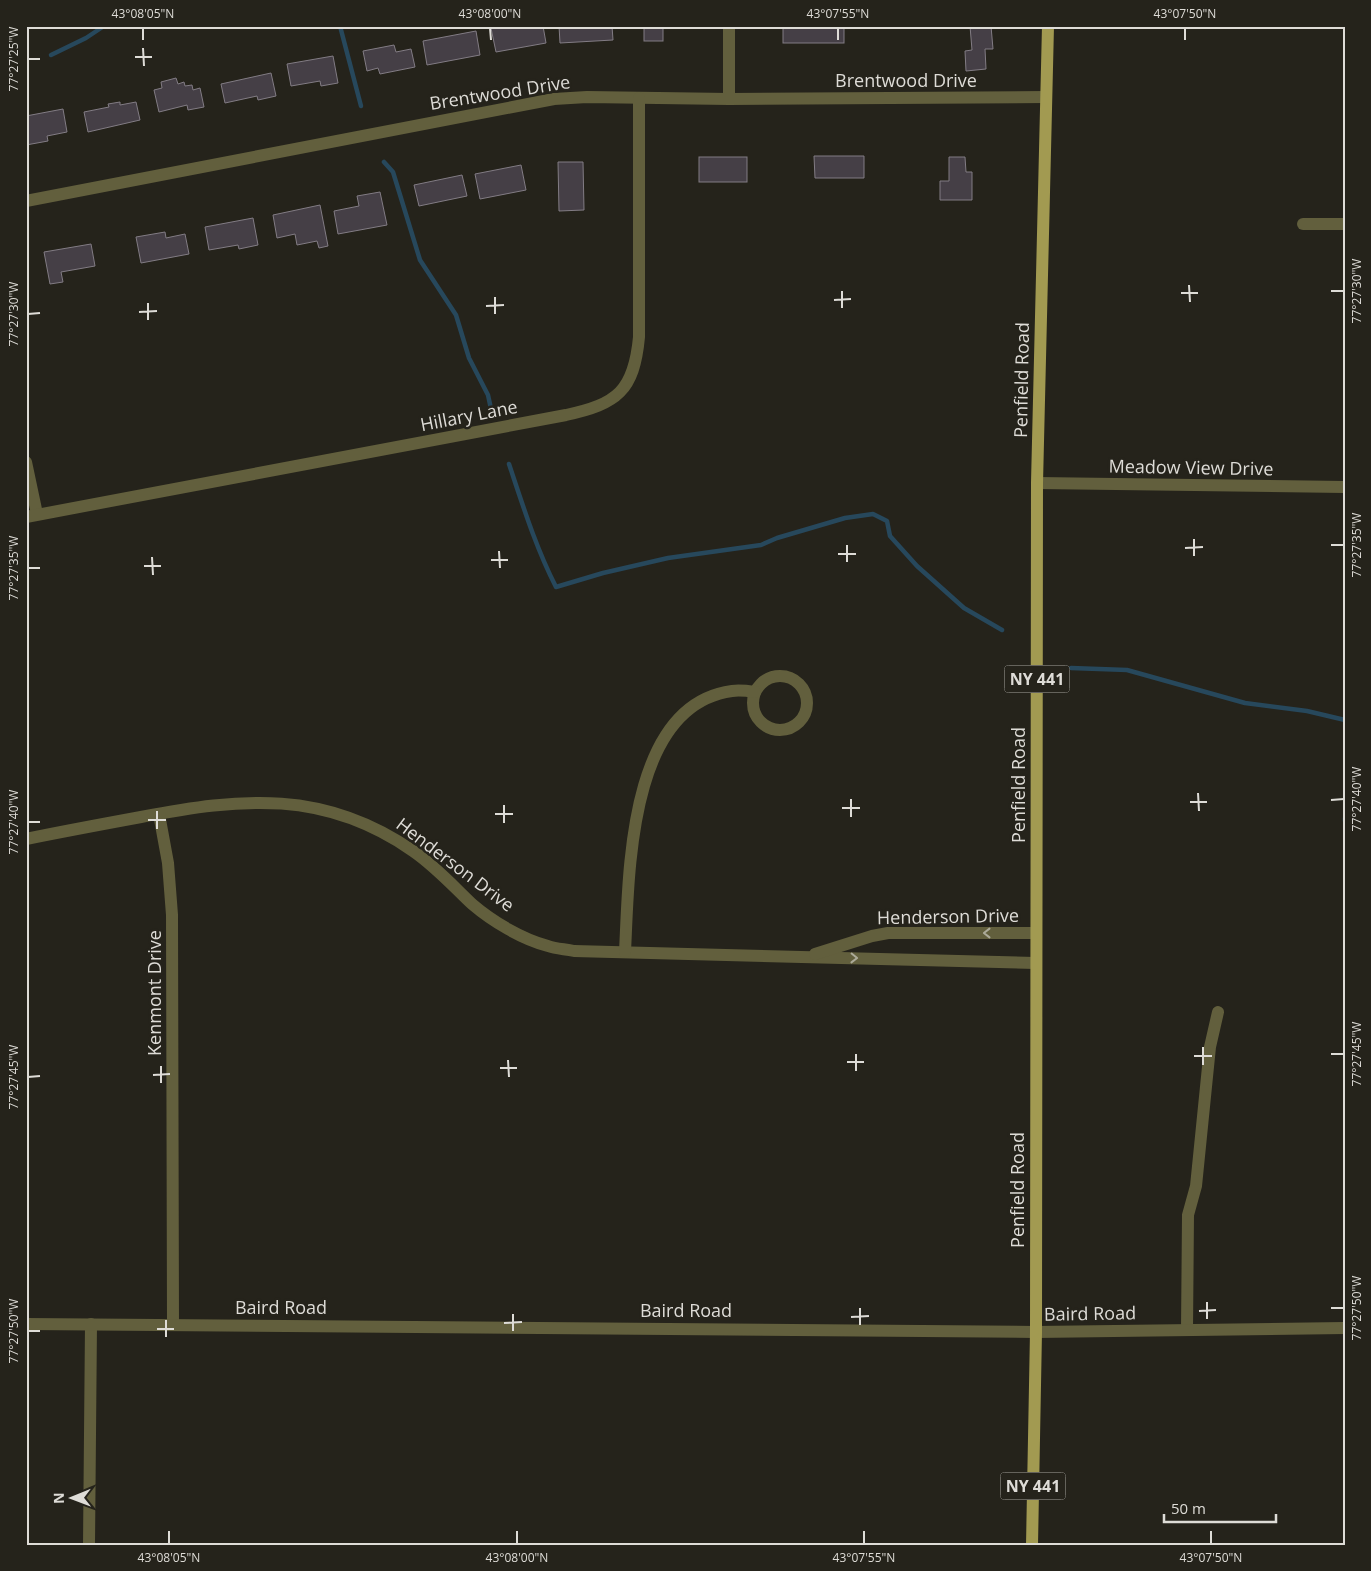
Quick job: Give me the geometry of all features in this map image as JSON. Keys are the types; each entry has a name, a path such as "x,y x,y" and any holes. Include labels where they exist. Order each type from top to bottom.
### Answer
{"main road":[{"name":"Penfield Road","path":"1032,1545 1036,1332 1035,963 1038,484 1048,26"}],"street":[{"path":"729,26 729,99"},
{"name":"Brentwood Drive","path":"26,202 554,99 587,97 729,99 1046,97"},
{"name":"Hillary Lane","path":"32,516 566,415 590,410 608,402 620,392 631,378 637,360 639,337 639,98"},
{"path":"1303,224 1345,224"},
{"path":"26,462 32,516"},
{"name":"Meadow View Drive","path":"1038,484 1345,487"},
{"path":"775,676 784,676 792,679 800,684 805,692 807,700 803,717 797,724 789,728 771,729 757,718 753,700 755,692 760,684 775,676"},
{"path":"624,952 631,852 646,781 655,752 673,723 696,704 709,697 733,690 755,692"},
{"name":"Henderson Drive","path":"26,839 194,807 265,802 301,805 361,820 388,834 415,852 474,905 496,921 548,946 574,951 1035,963"},
{"name":"Kenmont Drive","path":"158,814 168,862 172,915 173,1324"},
{"name":"Henderson Drive","path":"805,957 872,936 888,933 1036,933"},
{"path":"1187,1330 1188,1215 1196,1186 1210,1047 1218,1012"},
{"name":"Baird Road","path":"26,1324 1036,1332 1345,1328"},
{"path":"89,1545 91,1324"}],"building":[{"path":"500,26 543,26 546,43 496,52 491,28"},
{"path":"559,26 612,26 613,40 560,43"},
{"path":"644,26 663,26 663,41 644,41"},
{"path":"783,26 844,26 844,43 783,43"},
{"path":"970,26 991,26 993,49 985,49 986,69 966,71 965,51 972,50"},
{"path":"476,31 480,55 427,65 423,41"},
{"path":"394,45 396,52 411,49 415,67 380,74 378,68 367,71 363,51"},
{"path":"333,56 338,83 321,86 320,81 291,86 287,64"},
{"path":"271,73 276,96 258,100 257,96 225,103 221,84"},
{"path":"176,78 178,84 184,82 185,86 192,85 193,90 200,88 204,107 188,110 187,105 159,112 154,90 162,88 161,82"},
{"path":"120,102 120,105 136,102 140,120 88,132 84,112 109,107 108,104"},
{"path":"63,109 67,132 47,136 48,141 26,145 26,116"},
{"path":"814,156 864,156 864,178 815,178"},
{"path":"699,157 747,157 747,182 699,182"},
{"path":"949,157 965,157 966,172 972,172 972,200 940,200 940,181 949,181"},
{"path":"558,162 583,162 584,210 559,211"},
{"path":"521,165 526,190 480,199 475,174"},
{"path":"462,175 467,196 419,206 414,185"},
{"path":"380,192 387,225 338,234 334,211 359,206 357,196"},
{"path":"320,205 328,246 319,248 317,241 297,245 295,234 277,238 273,215"},
{"path":"253,218 258,245 239,249 238,245 209,250 205,227"},
{"path":"165,232 166,238 185,234 189,254 141,263 136,237"},
{"path":"91,244 95,266 61,272 63,282 50,284 44,252"}],"waterway":[{"path":"51,55 86,38 104,26"},
{"path":"340,26 361,106"},
{"path":"384,162 393,172 420,260 456,315 469,358 488,395 491,409"},
{"path":"509,464 536,542 556,587 603,573 668,558 761,545 777,538 845,518 873,514 887,521 890,536 917,566 964,608 1002,630"},
{"path":"1071,668 1127,670 1245,703 1307,711 1345,720"}]}
